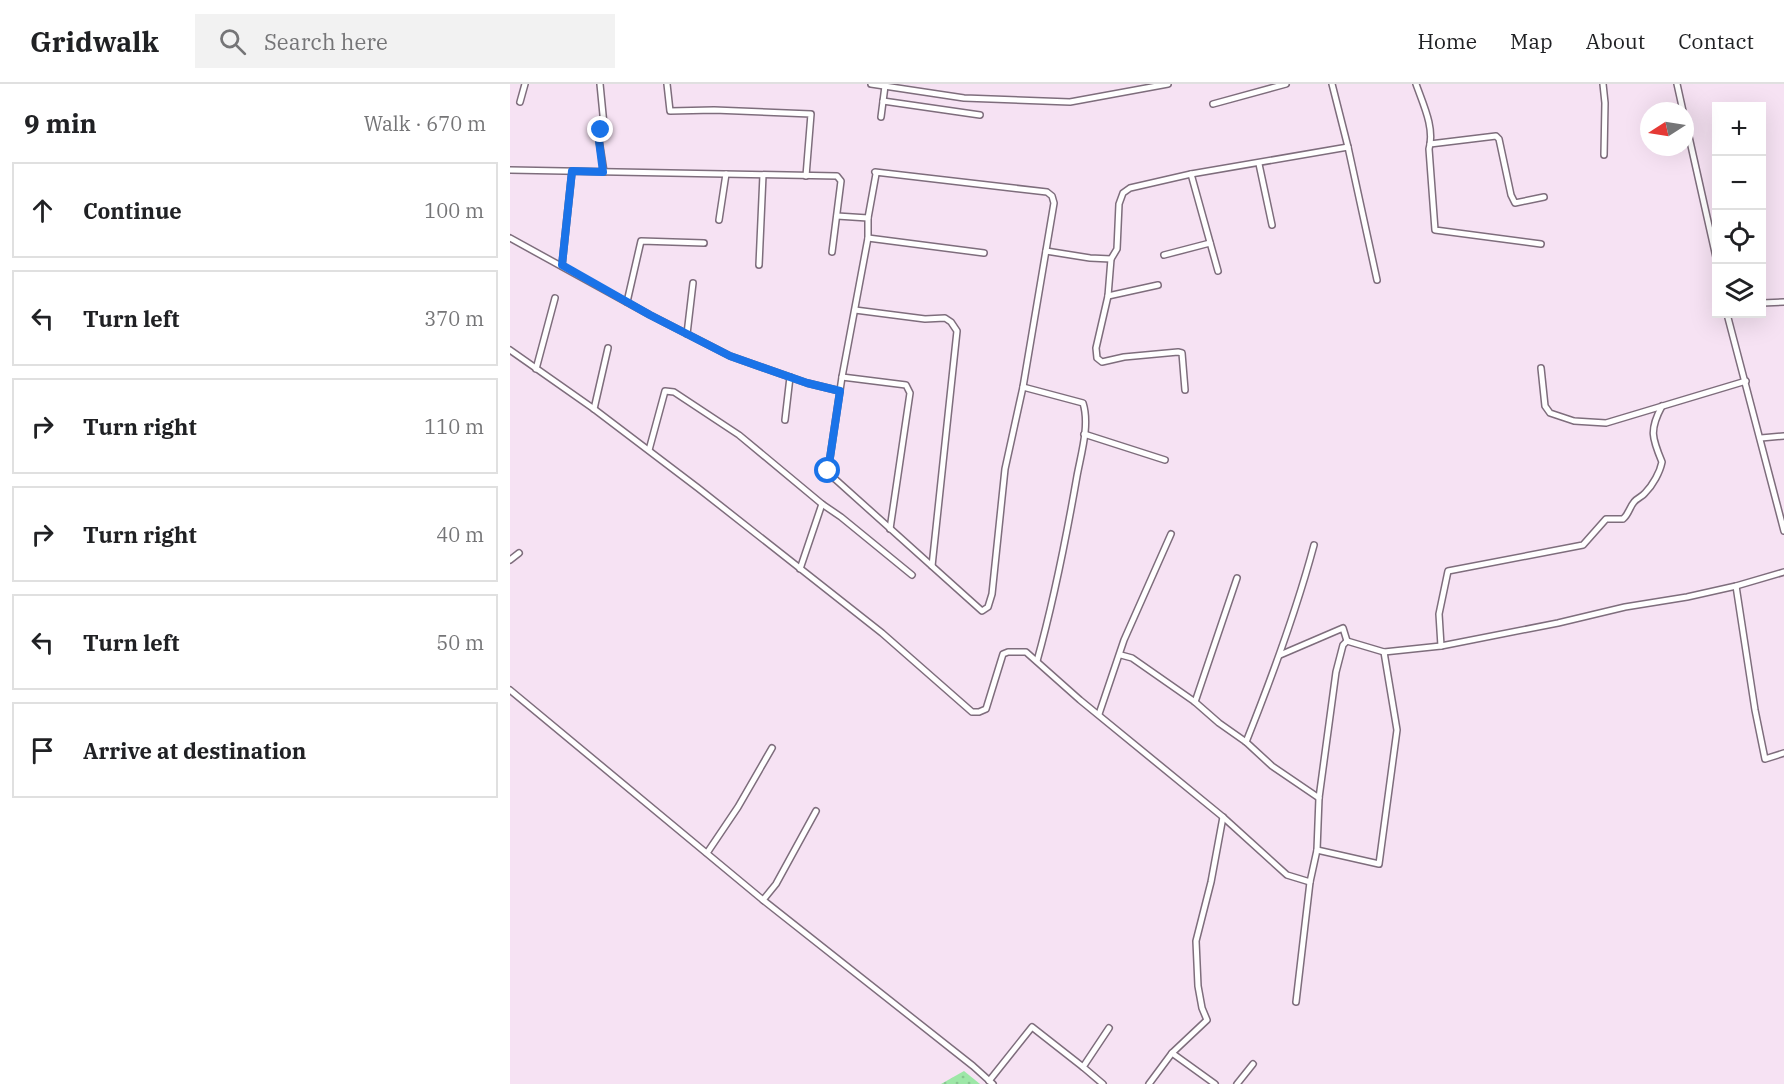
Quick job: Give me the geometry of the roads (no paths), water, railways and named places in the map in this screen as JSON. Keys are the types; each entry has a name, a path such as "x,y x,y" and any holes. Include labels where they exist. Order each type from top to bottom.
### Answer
{"street":[{"path":"520,102 525,84"},
{"path":"600,84 604,124 599,141 603,172"},
{"path":"667,84 670,111 714,110 811,114 806,176"},
{"path":"872,84 963,98 1070,102 1145,86 1168,84"},
{"path":"1213,104 1286,84"},
{"path":"1332,84 1377,280"},
{"path":"1416,84 1427,114 1431,140 1429,149 1435,230 1541,244"},
{"path":"1604,84 1604,155"},
{"path":"1677,84 1681,102"},
{"path":"881,117 885,86"},
{"path":"883,101 980,115"},
{"path":"1430,144 1496,136 1499,139 1511,195 1515,203 1544,197"},
{"path":"1185,390 1182,354 1178,352 1124,357 1111,362 1102,362 1097,358 1096,348 1108,296 1111,259 1117,249 1119,204 1123,193 1130,188 1191,174 1348,147"},
{"path":"1693,156 1712,239"},
{"path":"1259,164 1272,225"},
{"path":"510,170 837,176 840,178 832,252"},
{"path":"562,265 572,171"},
{"path":"875,172 1047,192 1052,196 1054,203 1023,387 1005,469 992,594 988,607 982,611 835,479 830,477 828,471 842,377 868,238 868,218 875,172"},
{"path":"719,220 726,174"},
{"path":"1191,174 1218,271"},
{"path":"759,265 763,175"},
{"path":"837,216 868,218"},
{"path":"510,238 730,356 790,377 840,391"},
{"path":"868,238 984,253"},
{"path":"627,302 641,241 704,243"},
{"path":"1164,255 1210,243"},
{"path":"1046,251 1111,259"},
{"path":"687,334 693,283"},
{"path":"1108,296 1158,285"},
{"path":"536,369 555,298"},
{"path":"1766,303 1784,302"},
{"path":"855,310 926,319 945,318 957,331 932,566"},
{"path":"1728,318 1784,531"},
{"path":"594,409 608,348"},
{"path":"510,350 648,450 882,633 972,712 986,709 1003,654 1026,652 1223,817 1287,875 1310,882"},
{"path":"1541,368 1545,406 1550,413 1574,421 1606,423 1746,381"},
{"path":"784,420 790,377"},
{"path":"842,377 906,385 909,393 890,529"},
{"path":"1023,387 1083,404 1085,409 1084,434 1061,568 1037,661"},
{"path":"648,450 665,391 674,392 739,435 912,575"},
{"path":"1441,646 1439,614 1448,571 1583,545 1606,519 1623,519 1628,515 1635,500 1645,493 1661,466 1662,462 1652,433 1654,421 1662,406"},
{"path":"1084,434 1165,460"},
{"path":"1761,438 1784,436"},
{"path":"800,569 822,504"},
{"path":"1099,714 1121,655 1124,640 1171,534"},
{"path":"1246,742 1299,602 1314,544"},
{"path":"510,560 519,553"},
{"path":"1347,641 1384,652 1441,646 1625,607 1687,597 1784,572"},
{"path":"1195,702 1236,578"},
{"path":"1736,586 1765,759 1784,753"},
{"path":"1280,656 1343,628 1347,641"},
{"path":"1296,1002 1310,882 1317,850 1318,798 1336,672 1343,645 1347,641"},
{"path":"1317,850 1379,864 1397,730 1384,652"},
{"path":"1121,655 1132,658 1195,702 1246,742 1272,766 1318,798"},
{"path":"510,690 763,900 991,1082 1032,1027 1103,1084"},
{"path":"707,852 738,807 772,748"},
{"path":"763,900 776,884 816,811"},
{"path":"1149,1084 1172,1053 1207,1020 1198,986 1196,941 1211,882 1223,817"},
{"path":"1083,1067 1109,1028"},
{"path":"1172,1053 1215,1084"},
{"path":"1236,1084 1253,1064"}]}
